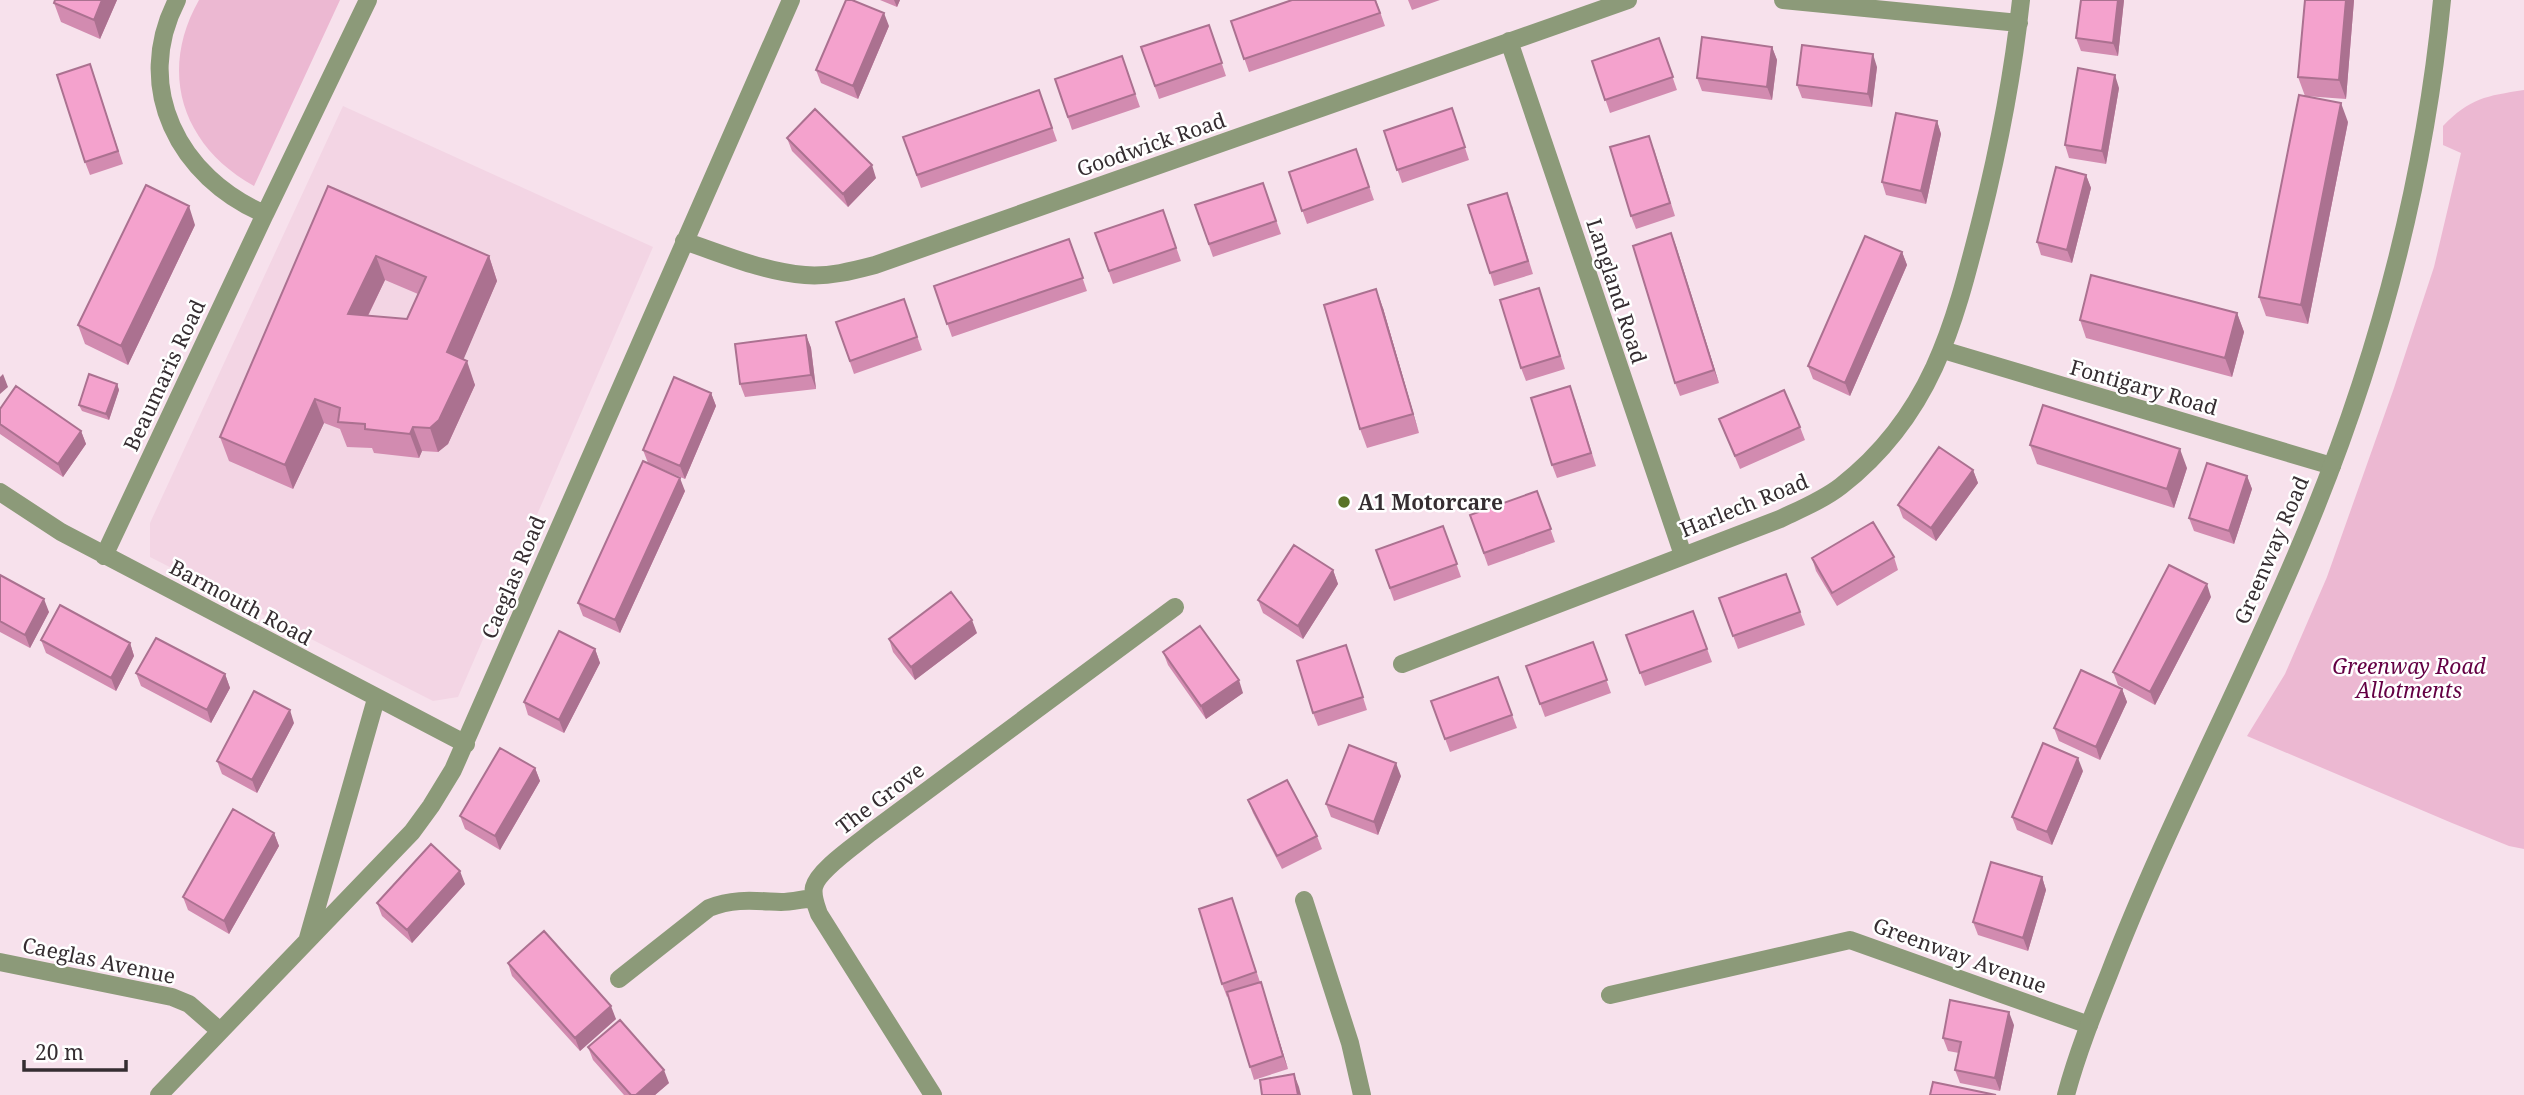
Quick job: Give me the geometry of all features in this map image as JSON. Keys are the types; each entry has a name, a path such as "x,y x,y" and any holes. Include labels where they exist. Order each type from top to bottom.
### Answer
{"street":[{"path":"177,0 161,42 159,70 165,107 174,130 184,150 214,183 229,195 265,214"},
{"name":"Beaumaris Road","path":"104,556 369,0"},
{"name":"Caeglas Road","path":"159,1095 412,832 431,806 466,744 791,0"},
{"name":"Goodwick Road","path":"684,241 775,270 806,275 841,274 888,260 1628,0"},
{"path":"1783,0 2019,23"},
{"name":"Harlech Road","path":"1402,664 1780,519 1811,505 1840,487 1879,450 1900,425 1932,376 1943,351 1973,252 2000,138 2021,0"},
{"name":"Greenway Road","path":"2066,1095 2089,1025 2138,898 2302,542 2332,466 2386,306 2413,193 2437,57 2442,0"},
{"name":"Langland Road","path":"1509,41 1684,555"},
{"name":"Fontigary Road","path":"1943,351 2332,466"},
{"name":"Barmouth Road","path":"0,492 32,515 104,556 466,744"},
{"name":"The Grove","path":"814,898 814,885 822,873 870,833 1175,607"},
{"path":"308,938 376,699"},
{"path":"620,979 717,904 744,899 784,902 814,898 819,914 933,1095"},
{"path":"1304,900 1350,1043 1362,1095"},
{"name":"Greenway Avenue","path":"1610,995 1850,940 2089,1025"},
{"name":"Caeglas Avenue","path":"0,962 172,997 189,1004 220,1031"}],"shaded area":[{"path":"343,106 653,247 458,697 433,701 150,557 150,523"}],"green space":[{"path":"199,0 340,0 254,186 229,169 209,150 194,129 184,105 179,80 180,54 187,27"},
{"name":"Greenway Road Allotments","path":"2524,90 2524,849 2509,846 2452,823 2247,736 2285,674 2327,577 2434,267 2461,153 2443,145 2443,126 2462,109 2479,100"}],"building":[{"path":"55,0 102,0 94,20 54,3"},
{"path":"846,0 884,13 853,86 816,70"},
{"path":"1292,0 1375,0 1380,13 1244,59 1231,21"},
{"path":"2081,0 2118,0 2113,43 2076,38"},
{"path":"2305,0 2346,0 2339,80 2298,77"},
{"path":"1209,25 1222,63 1155,86 1141,47"},
{"path":"1702,37 1772,47 1767,87 1697,78"},
{"path":"1659,38 1673,77 1605,100 1592,61"},
{"path":"1802,45 1873,54 1868,94 1797,85"},
{"path":"1122,56 1135,94 1068,117 1055,79"},
{"path":"90,64 118,151 85,162 57,75"},
{"path":"2078,68 2115,75 2102,151 2065,145"},
{"path":"1039,90 1052,128 917,175 903,137"},
{"path":"2299,95 2341,103 2301,305 2259,297"},
{"path":"1452,108 1465,147 1397,170 1384,131"},
{"path":"815,109 872,165 843,194 787,138"},
{"path":"1896,113 1937,121 1921,191 1882,182"},
{"path":"1649,136 1670,203 1631,216 1610,147"},
{"path":"1356,149 1369,187 1302,211 1289,172"},
{"path":"2056,167 2086,175 2067,250 2037,242"},
{"path":"1263,183 1276,221 1209,244 1195,205"},
{"path":"146,185 189,206 121,346 78,325"},
{"path":"328,186 489,256 447,352 467,361 439,420 430,428 413,427 410,434 365,429 365,424 338,422 340,408 315,399 285,465 220,437","holes":["376,256 426,277 407,319 348,314"]},
{"path":"1507,193 1528,261 1490,273 1468,205"},
{"path":"1163,210 1176,248 1109,271 1095,233"},
{"path":"1671,233 1714,370 1675,383 1633,246"},
{"path":"1865,236 1902,252 1845,383 1808,366"},
{"path":"1069,239 1083,278 947,324 934,286"},
{"path":"2091,275 2237,313 2225,358 2080,320"},
{"path":"1539,288 1560,356 1521,368 1500,300"},
{"path":"1376,289 1413,414 1360,429 1324,305"},
{"path":"904,299 917,337 850,361 836,322"},
{"path":"806,335 811,375 740,384 735,344"},
{"path":"89,374 117,384 106,414 79,405"},
{"path":"674,377 711,393 680,466 643,450"},
{"path":"16,386 81,431 58,464 0,424 0,409"},
{"path":"1570,386 1591,453 1552,465 1531,398"},
{"path":"1784,390 1800,427 1735,456 1719,419"},
{"path":"2043,405 2180,449 2167,489 2030,445"},
{"path":"1939,447 1973,470 1931,528 1898,505"},
{"path":"643,461 680,478 615,620 578,603"},
{"path":"2207,463 2247,476 2229,531 2189,518"},
{"path":"1537,491 1551,529 1484,553 1470,515"},
{"path":"1873,522 1894,557 1832,593 1812,558"},
{"path":"1443,526 1457,564 1390,588 1376,550"},
{"path":"1294,545 1333,570 1298,626 1258,600"},
{"path":"2169,565 2207,584 2150,692 2113,672"},
{"path":"1786,574 1800,612 1733,636 1719,598"},
{"path":"0,575 44,599 25,635 0,621"},
{"path":"951,592 972,620 911,667 889,639"},
{"path":"60,605 130,643 111,678 41,640"},
{"path":"1693,611 1707,649 1640,673 1626,635"},
{"path":"1200,626 1239,680 1201,706 1163,652"},
{"path":"559,631 595,649 559,720 524,702"},
{"path":"156,638 225,674 207,710 136,673"},
{"path":"1593,642 1607,680 1540,704 1526,666"},
{"path":"1346,645 1363,697 1313,713 1297,661"},
{"path":"2081,670 2122,689 2096,747 2054,728"},
{"path":"1498,677 1512,715 1445,739 1431,701"},
{"path":"254,691 290,710 252,780 217,761"},
{"path":"2043,743 2078,758 2047,832 2012,817"},
{"path":"1349,745 1396,763 1374,822 1326,804"},
{"path":"500,748 535,768 495,836 460,816"},
{"path":"1287,780 1317,836 1277,856 1248,800"},
{"path":"233,809 274,833 224,921 183,897"},
{"path":"431,844 460,871 407,930 377,903"},
{"path":"1991,862 2042,877 2023,938 1973,922"},
{"path":"1232,898 1256,972 1222,984 1199,909"},
{"path":"544,931 611,1006 575,1038 508,963"},
{"path":"1261,982 1283,1056 1250,1067 1227,992"},
{"path":"1950,1000 2009,1012 1995,1078 1955,1070 1961,1042 1943,1038"},
{"path":"620,1020 664,1070 636,1095 631,1095 588,1047"},
{"path":"1294,1074 1298,1095 1262,1095 1260,1080"},
{"path":"1933,1082 1996,1095 1930,1095"}],"place":[{"name":"A1 Motorcare","path":"1344,502"}]}
